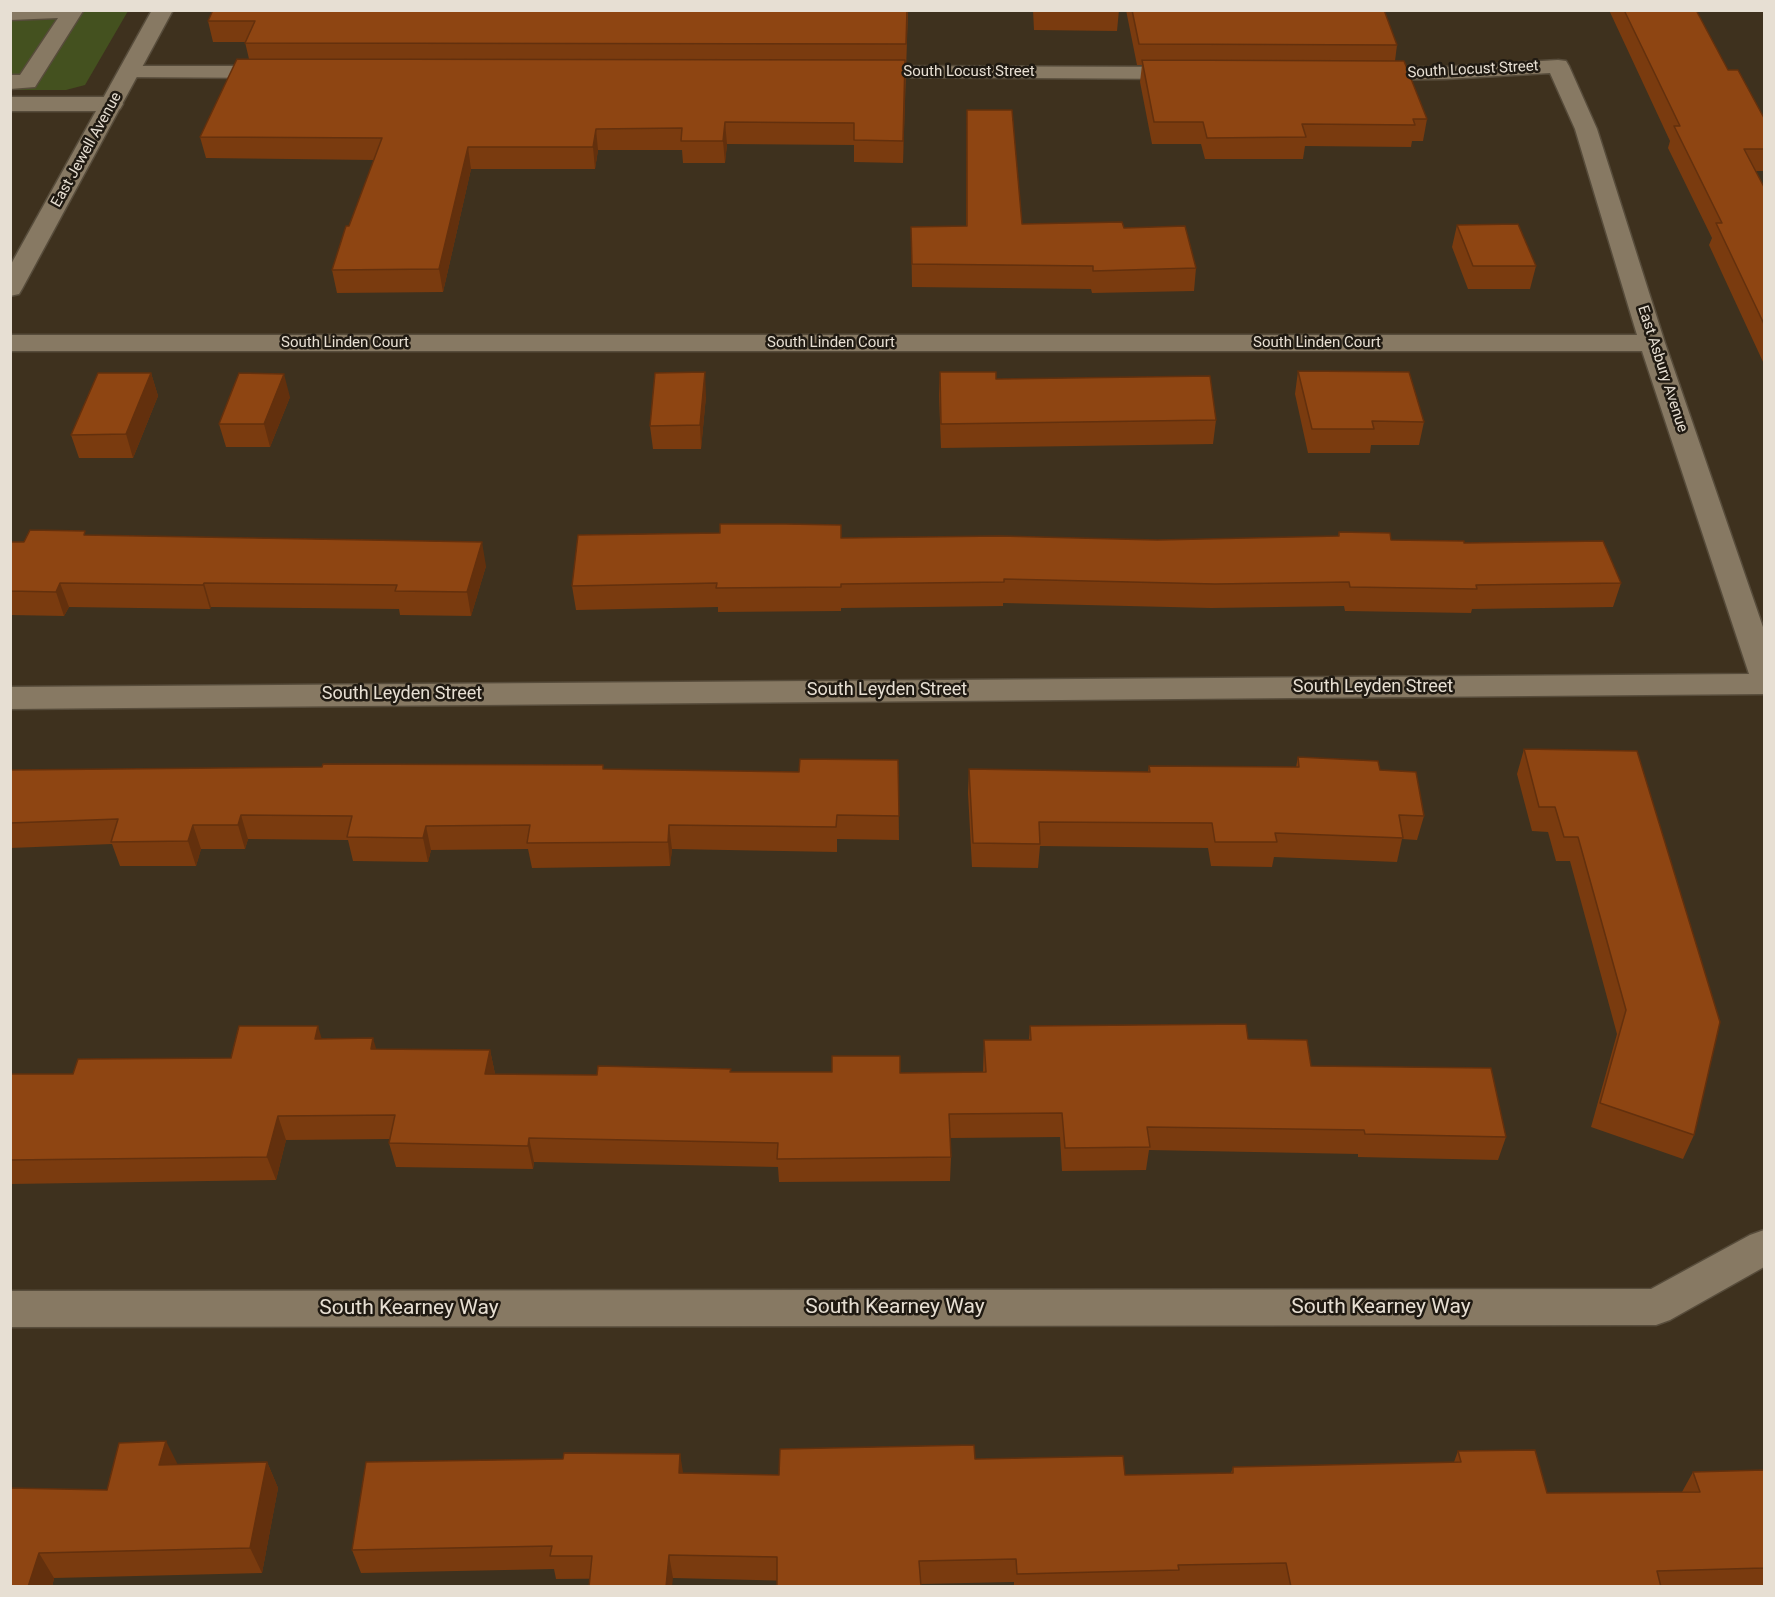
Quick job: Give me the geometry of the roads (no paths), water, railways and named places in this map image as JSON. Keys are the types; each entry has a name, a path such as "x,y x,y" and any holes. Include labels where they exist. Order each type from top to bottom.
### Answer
{"street":[{"name":"East Jewell Avenue","path":"10,289 163,10"},
{"path":"10,14 73,11 27,82 10,82"},
{"name":"South Locust Street","path":"1347,74 1445,74 1558,66"},
{"name":"East Asbury Avenue","path":"1558,66 1572,93 1586,129 1652,343 1764,673"},
{"path":"129,72 294,72"},
{"name":"South Locust Street","path":"837,72 1205,73"},
{"path":"10,104 111,104"},
{"name":"South Linden Court","path":"10,343 1652,343"},
{"name":"South Leyden Street","path":"10,698 1764,684"},
{"name":"South Kearney Way","path":"10,1309 1656,1307 1764,1247"}]}
